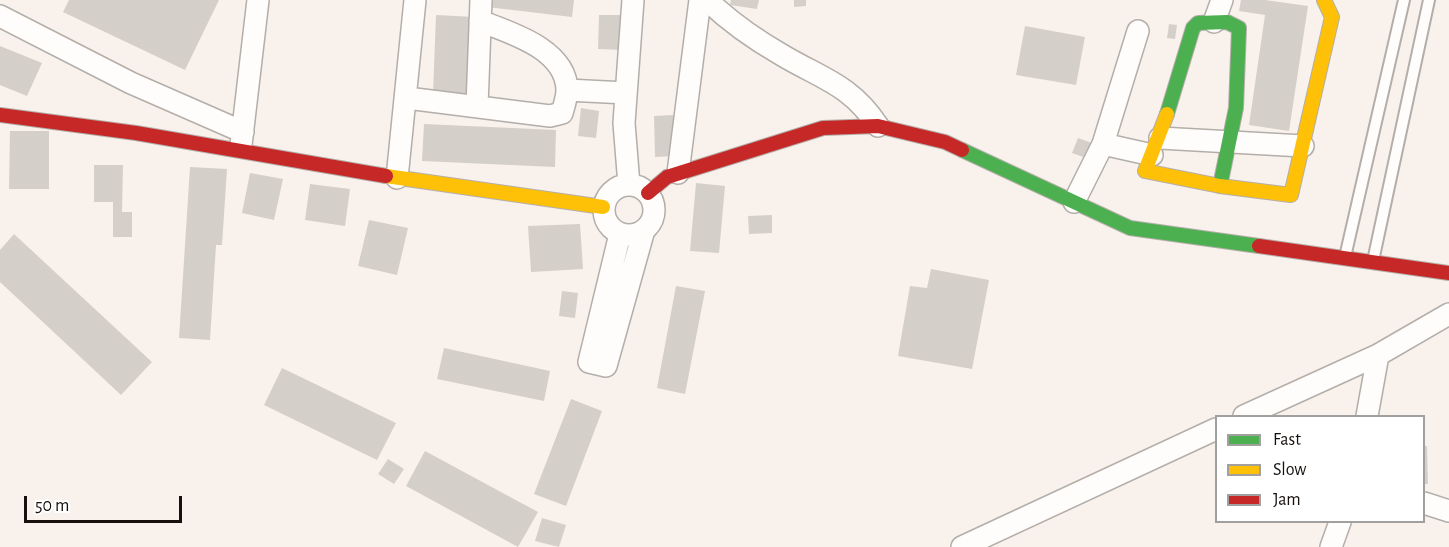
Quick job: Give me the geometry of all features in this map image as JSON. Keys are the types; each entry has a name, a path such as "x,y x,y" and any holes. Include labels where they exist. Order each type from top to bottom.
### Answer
{"street":[{"path":"242,142 258,0"},
{"path":"397,178 407,98 415,0"},
{"path":"477,106 481,0"},
{"path":"620,234 598,364 644,230 654,217 655,208 638,189 624,123 633,0"},
{"path":"678,173 700,0"},
{"path":"706,0 731,23 783,56 844,87 865,106 878,126"},
{"path":"1214,22 1222,0"},
{"path":"1220,186 1231,140 1240,52 1239,28 1227,22 1214,22 1198,23 1193,28 1156,146 1145,171 1220,186 1291,195 1332,17 1324,0"},
{"path":"0,16 242,142"},
{"path":"407,98 558,116 562,113 567,90 560,66 549,56 517,36 480,21"},
{"path":"1074,202 1103,144 1138,31"},
{"path":"567,90 626,93"},
{"path":"0,115 136,133 242,142 397,178 603,207"},
{"path":"644,230 628,235 620,234 607,223 603,207 610,192 638,189 678,173 823,128 878,126 945,142 1130,228 1449,273"},
{"path":"1103,144 1156,146 1231,140 1303,146"},
{"path":"1248,415 1378,355 1449,314"},
{"path":"1367,415 1378,355"},
{"path":"962,547 1215,429"},
{"path":"1425,503 1449,511"},
{"path":"1330,547 1340,523"}],"lane":[{"path":"1345,257 1404,0"},
{"path":"1372,261 1429,0"}],"building":[{"path":"69,0 219,0 185,70 63,12"},
{"path":"488,0 574,0 572,17 487,7"},
{"path":"731,0 759,0 757,9 730,5"},
{"path":"794,0 806,0 806,6 794,7"},
{"path":"1241,0 1265,0 1308,6 1289,131 1249,125 1265,15 1239,11"},
{"path":"436,15 475,17 472,94 433,93"},
{"path":"599,15 624,15 623,50 598,49"},
{"path":"1169,24 1177,25 1175,39 1167,38"},
{"path":"1025,26 1085,37 1076,85 1016,75"},
{"path":"0,46 42,63 27,96 0,85"},
{"path":"581,108 599,111 596,138 578,136"},
{"path":"673,115 675,156 655,157 654,116"},
{"path":"424,124 556,130 555,167 422,161"},
{"path":"10,131 49,131 49,189 9,189"},
{"path":"1078,138 1092,143 1086,158 1072,153"},
{"path":"94,165 123,165 122,212 132,212 132,237 113,237 113,202 94,202"},
{"path":"190,167 227,169 222,245 216,245 210,340 179,338"},
{"path":"250,173 283,179 274,220 242,213"},
{"path":"696,183 725,186 719,253 690,251"},
{"path":"310,184 350,189 345,226 305,220"},
{"path":"772,215 772,233 749,234 748,216"},
{"path":"369,220 408,228 397,275 358,266"},
{"path":"580,224 583,269 531,272 528,226"},
{"path":"14,234 152,362 121,395 0,282 0,250"},
{"path":"931,269 989,280 972,369 898,356 910,286 927,288"},
{"path":"676,286 705,291 685,394 657,388"},
{"path":"562,291 578,293 575,318 559,316"},
{"path":"444,348 550,371 544,401 437,379"},
{"path":"282,368 396,423 377,460 264,405"},
{"path":"571,399 602,411 566,506 534,494"},
{"path":"1425,446 1427,446 1428,484 1425,484"},
{"path":"425,451 538,512 518,547 406,486"},
{"path":"388,459 404,469 394,484 378,474"},
{"path":"542,518 566,525 559,547 535,541"}],"traffic: fast":[{"path":"1167,114 1193,28 1198,23 1227,22 1239,28 1236,108 1220,186"},
{"path":"962,150 1130,228 1259,246"}],"traffic: slow":[{"path":"1167,114 1145,171 1220,186 1291,195 1332,17 1324,0"},
{"path":"386,176 603,207"}],"traffic: jam":[{"path":"0,115 136,133 386,176"},
{"path":"648,193 667,177 823,128 878,126 945,142 962,150"},
{"path":"1259,246 1449,273"}]}
